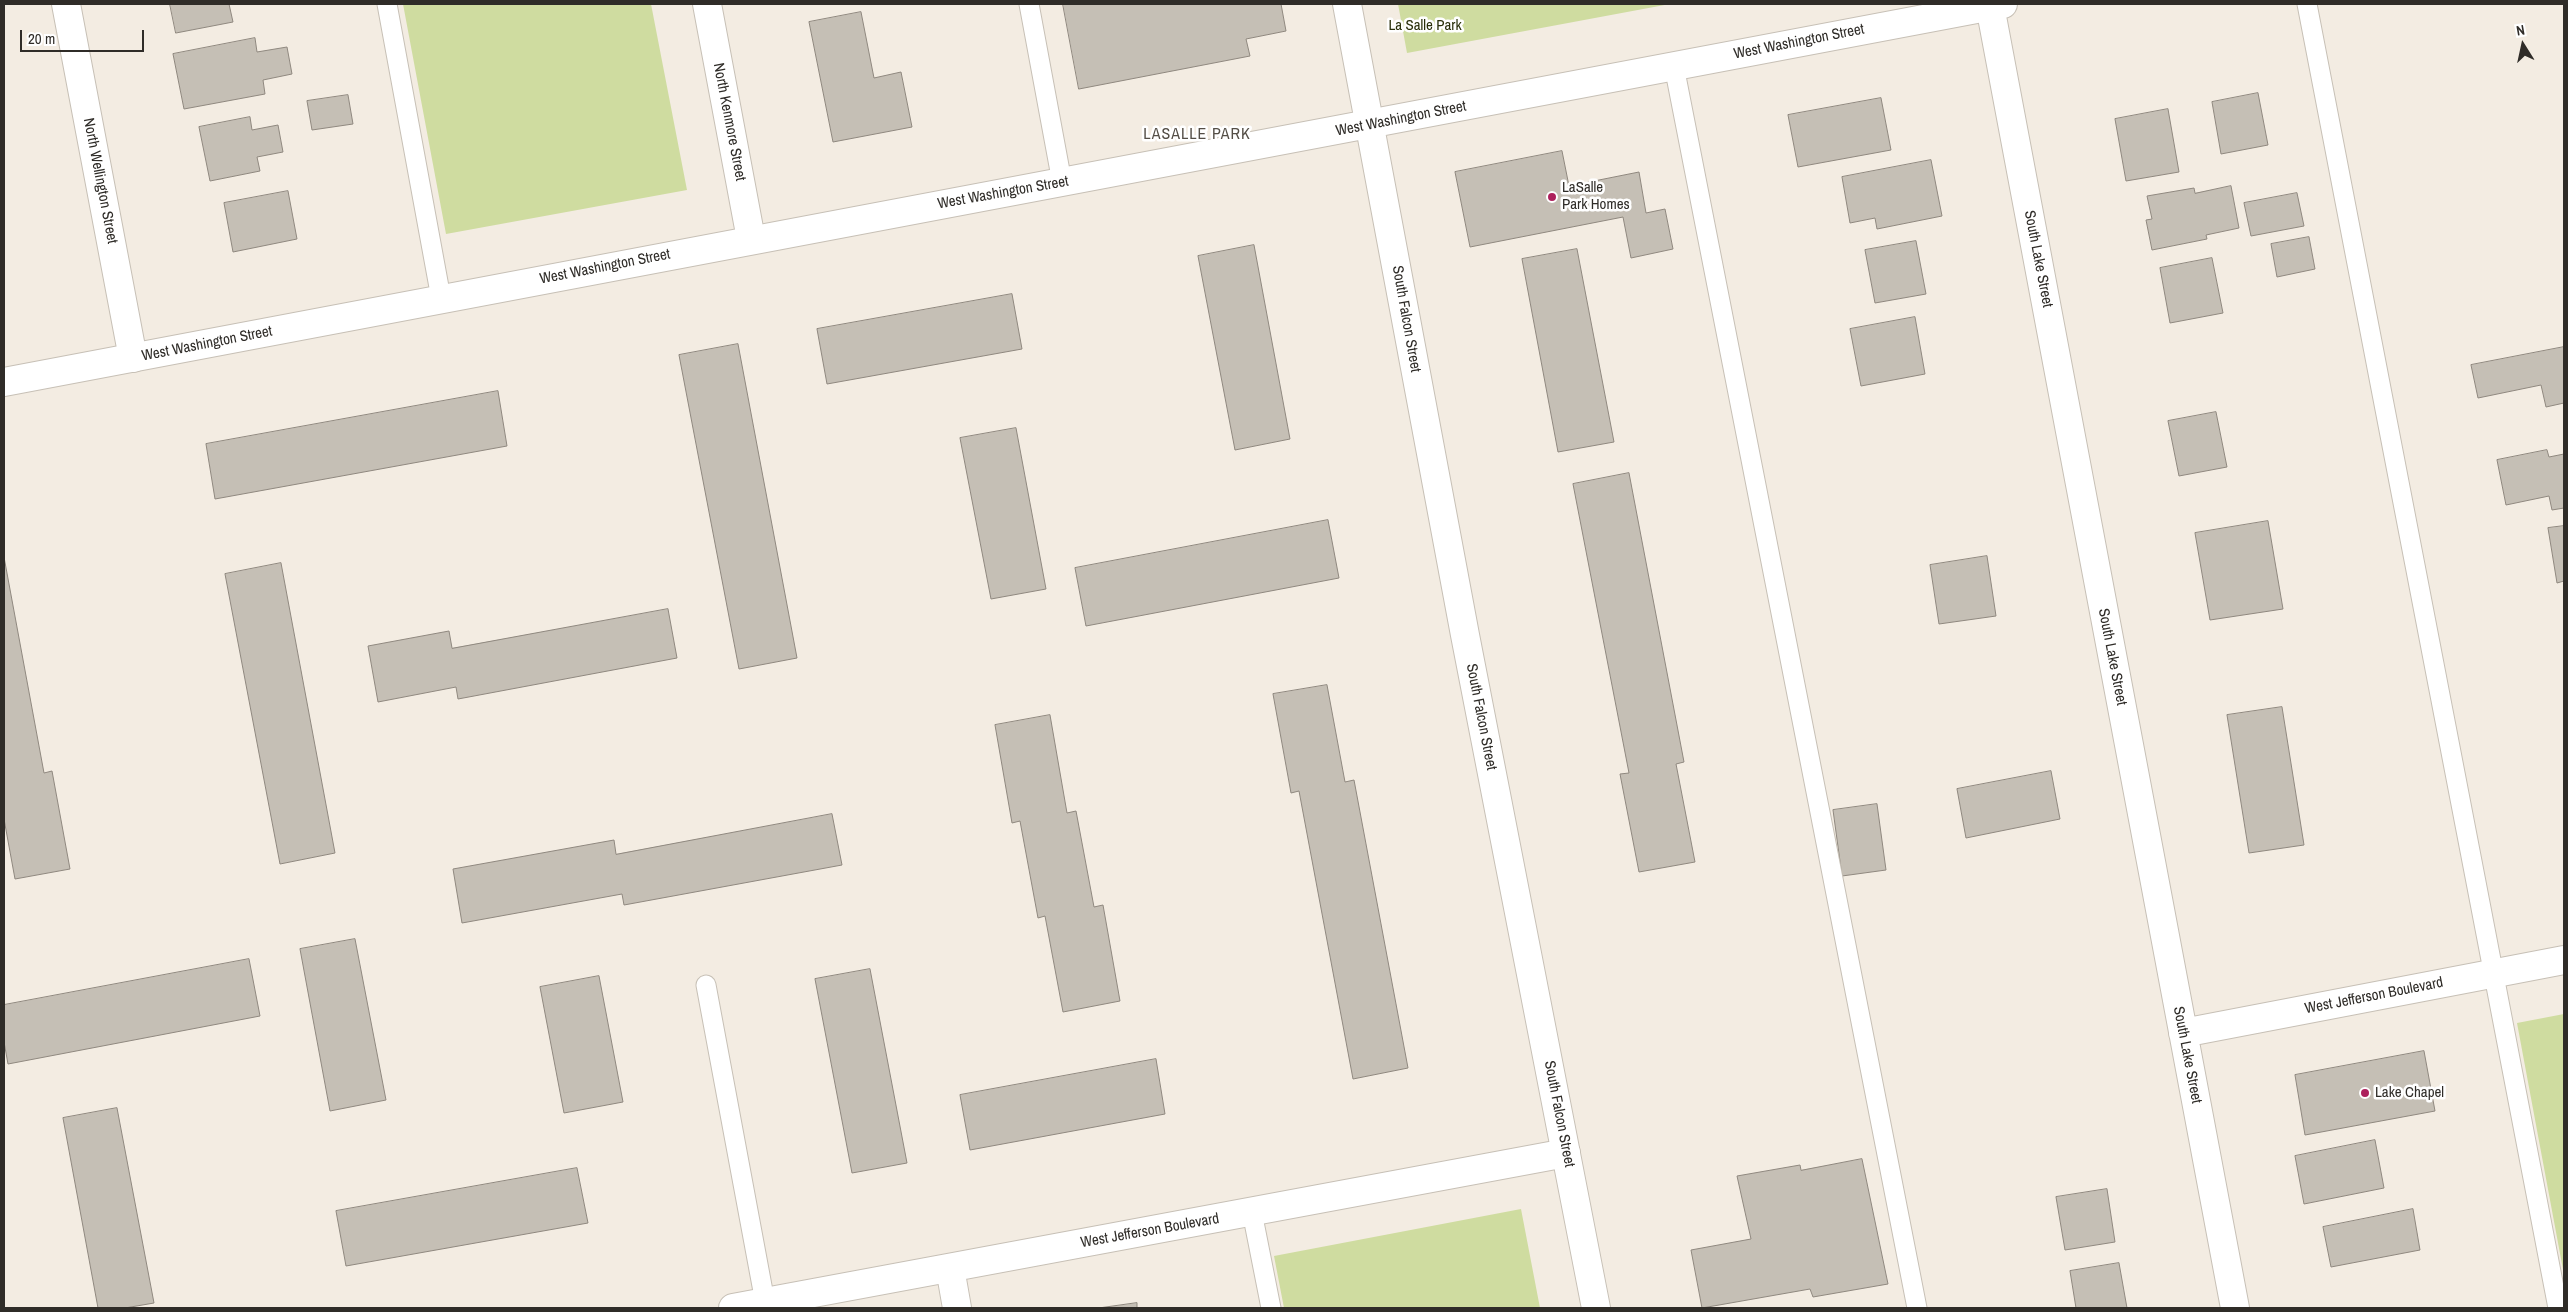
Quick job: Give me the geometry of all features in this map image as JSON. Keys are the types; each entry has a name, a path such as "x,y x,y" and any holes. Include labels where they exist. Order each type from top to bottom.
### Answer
{"street":[{"name":"North Wellington Street","path":"66,4 133,358"},
{"name":"North Kenmore Street","path":"707,4 751,239"},
{"name":"South Falcon Street","path":"1347,4 1463,625 1596,1308"},
{"name":"West Washington Street","path":"4,382 751,239 1370,125 1996,5"},
{"name":"South Lake Street","path":"1996,5 2183,1033 2235,1308"},
{"name":"West Jefferson Boulevard","path":"2183,1033 2564,960"},
{"name":"West Jefferson Boulevard","path":"733,1308 1566,1153"},
{"path":"950,1268 957,1308"}],"lane":[{"path":"387,4 441,298"},
{"path":"1029,4 1062,182"},
{"path":"2306,4 2558,1308"},
{"path":"1674,66 1917,1308"},
{"path":"706,985 766,1302"},
{"path":"1252,1212 1271,1308"}],"green space":[{"path":"403,4 651,4 687,190 446,234"},
{"name":"La Salle Park","path":"1398,4 1670,4 1407,53"},
{"path":"2564,1014 2564,1275 2517,1023"},
{"path":"1521,1209 1540,1308 1284,1308 1274,1256"}],"building":[{"path":"170,4 229,4 233,22 176,33"},
{"path":"1063,4 1281,4 1286,31 1246,39 1250,56 1079,89"},
{"path":"861,12 874,78 901,72 912,127 833,142 809,22"},
{"path":"255,38 257,52 287,47 292,74 263,80 265,94 184,109 173,54"},
{"path":"2258,93 2268,145 2221,154 2212,102"},
{"path":"348,95 353,124 312,130 307,101"},
{"path":"1881,98 1891,150 1798,167 1788,115"},
{"path":"2168,109 2179,172 2126,181 2115,119"},
{"path":"250,117 252,130 278,125 283,152 257,157 260,171 210,181 199,127"},
{"name":"LaSalle Park Homes","path":"1562,151 1569,186 1639,172 1646,213 1665,209 1673,249 1631,258 1623,217 1470,247 1455,172"},
{"path":"1931,160 1942,216 1877,229 1875,218 1850,223 1842,177"},
{"path":"2231,186 2239,228 2206,235 2207,239 2152,250 2146,220 2152,219 2147,196 2194,188 2195,193"},
{"path":"288,191 297,239 233,252 224,203"},
{"path":"2297,193 2304,226 2251,236 2244,203"},
{"path":"2309,237 2315,269 2277,277 2271,244"},
{"path":"1916,241 1926,294 1875,303 1865,250"},
{"path":"1254,245 1290,439 1235,450 1198,256"},
{"path":"1577,249 1614,442 1558,452 1522,259"},
{"path":"2212,258 2223,313 2170,323 2160,268"},
{"path":"1012,294 1022,349 827,384 817,329"},
{"path":"1915,317 1925,374 1861,386 1850,329"},
{"path":"738,344 797,658 739,669 679,355"},
{"path":"2564,347 2564,403 2546,407 2541,385 2478,398 2471,365"},
{"path":"498,391 507,446 215,499 206,444"},
{"path":"2216,412 2227,467 2179,476 2168,421"},
{"path":"1016,428 1046,589 991,599 960,438"},
{"path":"2547,450 2549,457 2564,454 2564,508 2552,510 2549,496 2506,505 2497,460"},
{"path":"1629,473 1684,762 1676,764 1695,862 1639,872 1620,774 1629,773 1573,484"},
{"path":"1328,520 1339,578 1086,626 1075,568"},
{"path":"2268,521 2283,609 2210,620 2195,533"},
{"path":"2564,526 2564,581 2557,583 2548,528"},
{"path":"1987,556 1996,616 1939,624 1930,565"},
{"path":"4,557 44,773 52,771 70,869 15,879 4,819"},
{"path":"281,563 335,853 280,864 225,574"},
{"path":"668,609 677,658 458,699 456,687 378,702 368,646 449,631 452,648"},
{"path":"1327,685 1345,782 1354,780 1408,1068 1353,1079 1299,791 1291,793 1273,694"},
{"path":"2282,707 2304,845 2249,853 2227,715"},
{"path":"1050,715 1067,813 1076,811 1094,907 1103,905 1120,1001 1063,1012 1045,916 1038,918 1020,821 1012,823 995,725"},
{"path":"2051,771 2060,819 1966,838 1957,789"},
{"path":"1877,804 1886,870 1842,876 1833,810"},
{"path":"832,814 842,865 624,905 622,894 462,923 453,869 614,840 616,854"},
{"path":"355,939 386,1100 330,1111 300,949"},
{"path":"249,959 260,1016 8,1064 4,1042 4,1005"},
{"path":"870,969 907,1163 852,1173 815,979"},
{"path":"599,976 623,1102 564,1113 540,987"},
{"name":"Lake Chapel","path":"2424,1051 2435,1111 2305,1135 2295,1075"},
{"path":"1156,1059 1165,1114 970,1150 960,1095"},
{"path":"117,1108 154,1303 125,1308 98,1308 63,1118"},
{"path":"2375,1140 2384,1188 2304,1204 2295,1156"},
{"path":"1862,1159 1888,1284 1813,1297 1810,1289 1702,1308 1691,1250 1751,1239 1737,1176 1800,1165 1801,1170"},
{"path":"577,1168 588,1223 346,1266 336,1211"},
{"path":"2107,1189 2115,1242 2065,1250 2056,1197"},
{"path":"2413,1209 2420,1250 2331,1267 2323,1227"},
{"path":"2119,1263 2127,1308 2076,1308 2070,1271"},
{"path":"1137,1303 1137,1308 1099,1308"}],"place":[{"name":"LaSalle Park Homes","path":"1552,197"},
{"name":"Lake Chapel","path":"2365,1093"}],"district":[{"name":"LASALLE PARK","path":"1197,135"}]}
